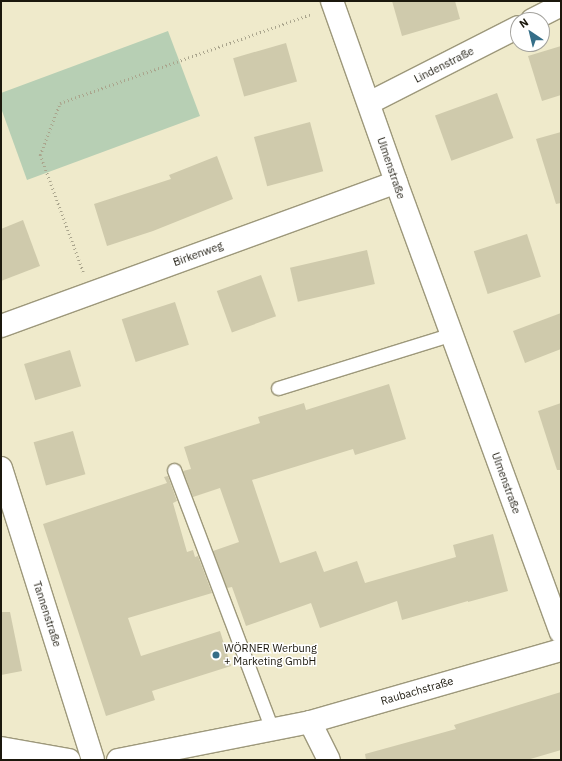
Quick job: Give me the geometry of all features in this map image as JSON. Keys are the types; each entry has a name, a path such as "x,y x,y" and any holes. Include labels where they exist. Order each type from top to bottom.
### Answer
{"street":[{"name":"Ulmenstraße","path":"333,4 396,182 561,632"},
{"path":"547,12 561,5"},
{"name":"Lindenstraße","path":"369,104 510,31"},
{"name":"Birkenweg","path":"1,326 396,182"},
{"name":"Tannenstraße","path":"1,468 93,760"},
{"name":"Raubachstraße","path":"118,760 310,722 561,650"},
{"path":"310,722 329,760"},
{"path":"1,748 69,760"}],"lane":[{"path":"278,388 452,334"},
{"path":"174,470 272,730"}],"path":[{"path":"91,293 40,155 60,103 333,4"}],"green space":[{"path":"168,31 200,116 27,180 1,108 1,93"}],"building":[{"path":"392,1 455,1 460,19 402,36"},
{"path":"286,43 297,81 244,97 233,58"},
{"path":"561,46 561,95 542,101 528,56 541,52 550,52 550,49"},
{"path":"497,93 513,138 451,161 435,116"},
{"path":"310,122 323,171 267,186 254,137"},
{"path":"561,132 561,203 556,204 536,139"},
{"path":"217,156 233,199 153,231 107,246 94,204 171,179 169,175"},
{"path":"23,220 40,266 1,281 1,229"},
{"path":"527,234 541,277 488,294 474,251"},
{"path":"367,250 375,284 298,302 290,268"},
{"path":"261,275 276,316 232,332 217,291"},
{"path":"175,302 189,345 136,362 122,319"},
{"path":"561,313 561,349 525,363 513,331"},
{"path":"70,350 81,386 35,400 24,364"},
{"path":"389,384 406,439 355,455 353,449 252,480 280,563 316,551 324,572 357,561 365,583 456,557 453,545 493,534 508,591 402,620 397,601 320,628 311,603 246,626 232,587 227,588 213,551 239,542 220,488 193,497 183,471 191,469 184,447 260,423 258,417 304,403 306,410"},
{"path":"561,403 561,470 557,470 538,411"},
{"path":"73,431 85,474 46,486 34,442"},
{"path":"168,476 177,501 173,503 187,552 193,550 195,557 198,556 212,593 128,618 141,656 220,631 231,666 152,691 155,700 106,716 43,524 167,483 164,477"},
{"path":"1,612 10,612 22,671 1,675"},
{"path":"561,692 561,750 527,760 366,760 365,754 456,729 454,725"}],"place":[{"name":"WÖRNER Werbung + Marketing GmbH","path":"216,655"}]}
